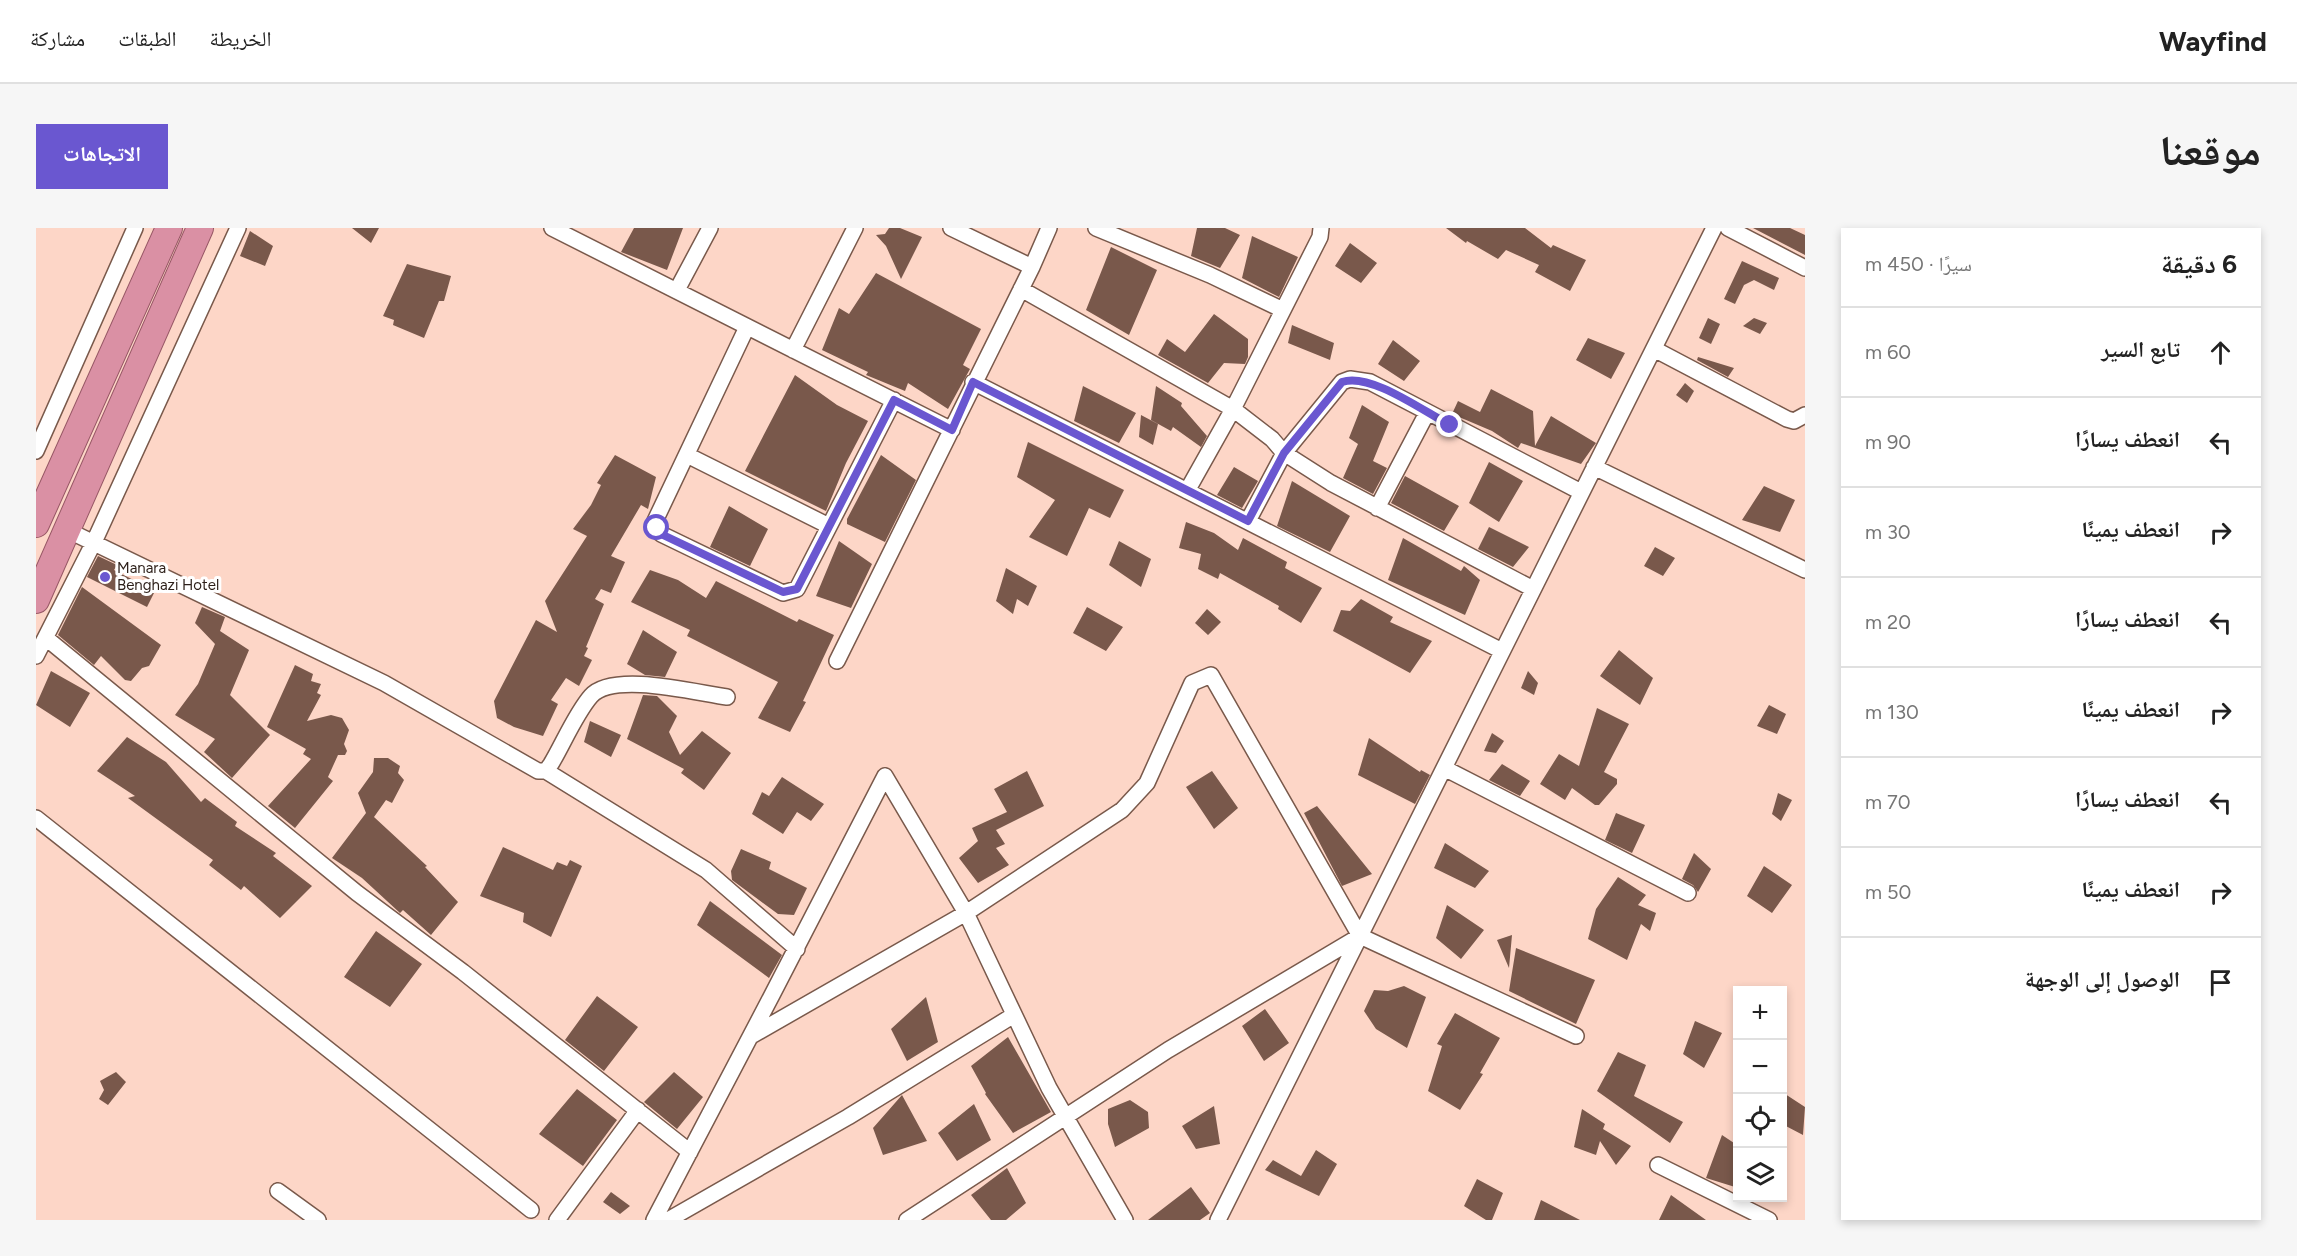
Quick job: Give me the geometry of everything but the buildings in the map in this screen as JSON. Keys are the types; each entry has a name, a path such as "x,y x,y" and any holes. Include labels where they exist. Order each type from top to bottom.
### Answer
{"highway":[{"path":"36,524 169,228"},
{"path":"36,600 65,529 200,228"}],"street":[{"path":"36,451 135,228"},
{"path":"36,656 94,542 238,228"},
{"path":"552,228 952,430"},
{"path":"677,290 710,228"},
{"path":"793,350 855,228"},
{"path":"951,228 1032,267"},
{"path":"837,661 952,430 973,382 1032,267 1049,228"},
{"path":"1096,228 1210,275 1283,310"},
{"path":"1187,491 1233,409 1320,237 1321,228"},
{"path":"1218,1220 1714,228"},
{"path":"1728,228 1805,268"},
{"path":"1021,289 1233,409 1272,439 1284,453 1377,508 1533,589"},
{"path":"747,327 655,520 661,534 783,592 797,589 894,400"},
{"path":"1654,348 1787,419 1794,421 1805,415"},
{"path":"1248,521 1284,453 1342,382 1350,379 1370,382 1581,492"},
{"path":"973,382 1502,651"},
{"path":"1377,508 1427,413"},
{"path":"687,455 829,526"},
{"path":"1594,466 1805,570"},
{"path":"65,529 384,683 538,771 546,771 706,870 797,949"},
{"path":"46,638 357,893 463,972 690,1152"},
{"path":"753,1035 966,913 1122,810 1147,783 1192,683 1211,675 1360,936 1576,1036"},
{"path":"546,771 592,694 609,685 643,685 727,697"},
{"path":"1444,768 1688,893"},
{"path":"654,1220 712,1107 753,1035 885,776 966,913 1066,1119 1125,1220"},
{"path":"36,818 531,1210"},
{"path":"907,1220 1066,1119 1168,1050 1360,936"},
{"path":"668,1220 848,1117 1014,1015"},
{"path":"557,1220 638,1110"},
{"path":"1658,1165 1769,1220"},
{"path":"278,1191 318,1220"}],"place":[{"name":"Manara Benghazi Hotel","path":"105,577"}],"route":[{"path":"657,528 661,534 783,592 797,589 894,400 952,430 973,382 1248,521 1284,453 1342,382 1350,379 1370,382 1450,425"}]}
